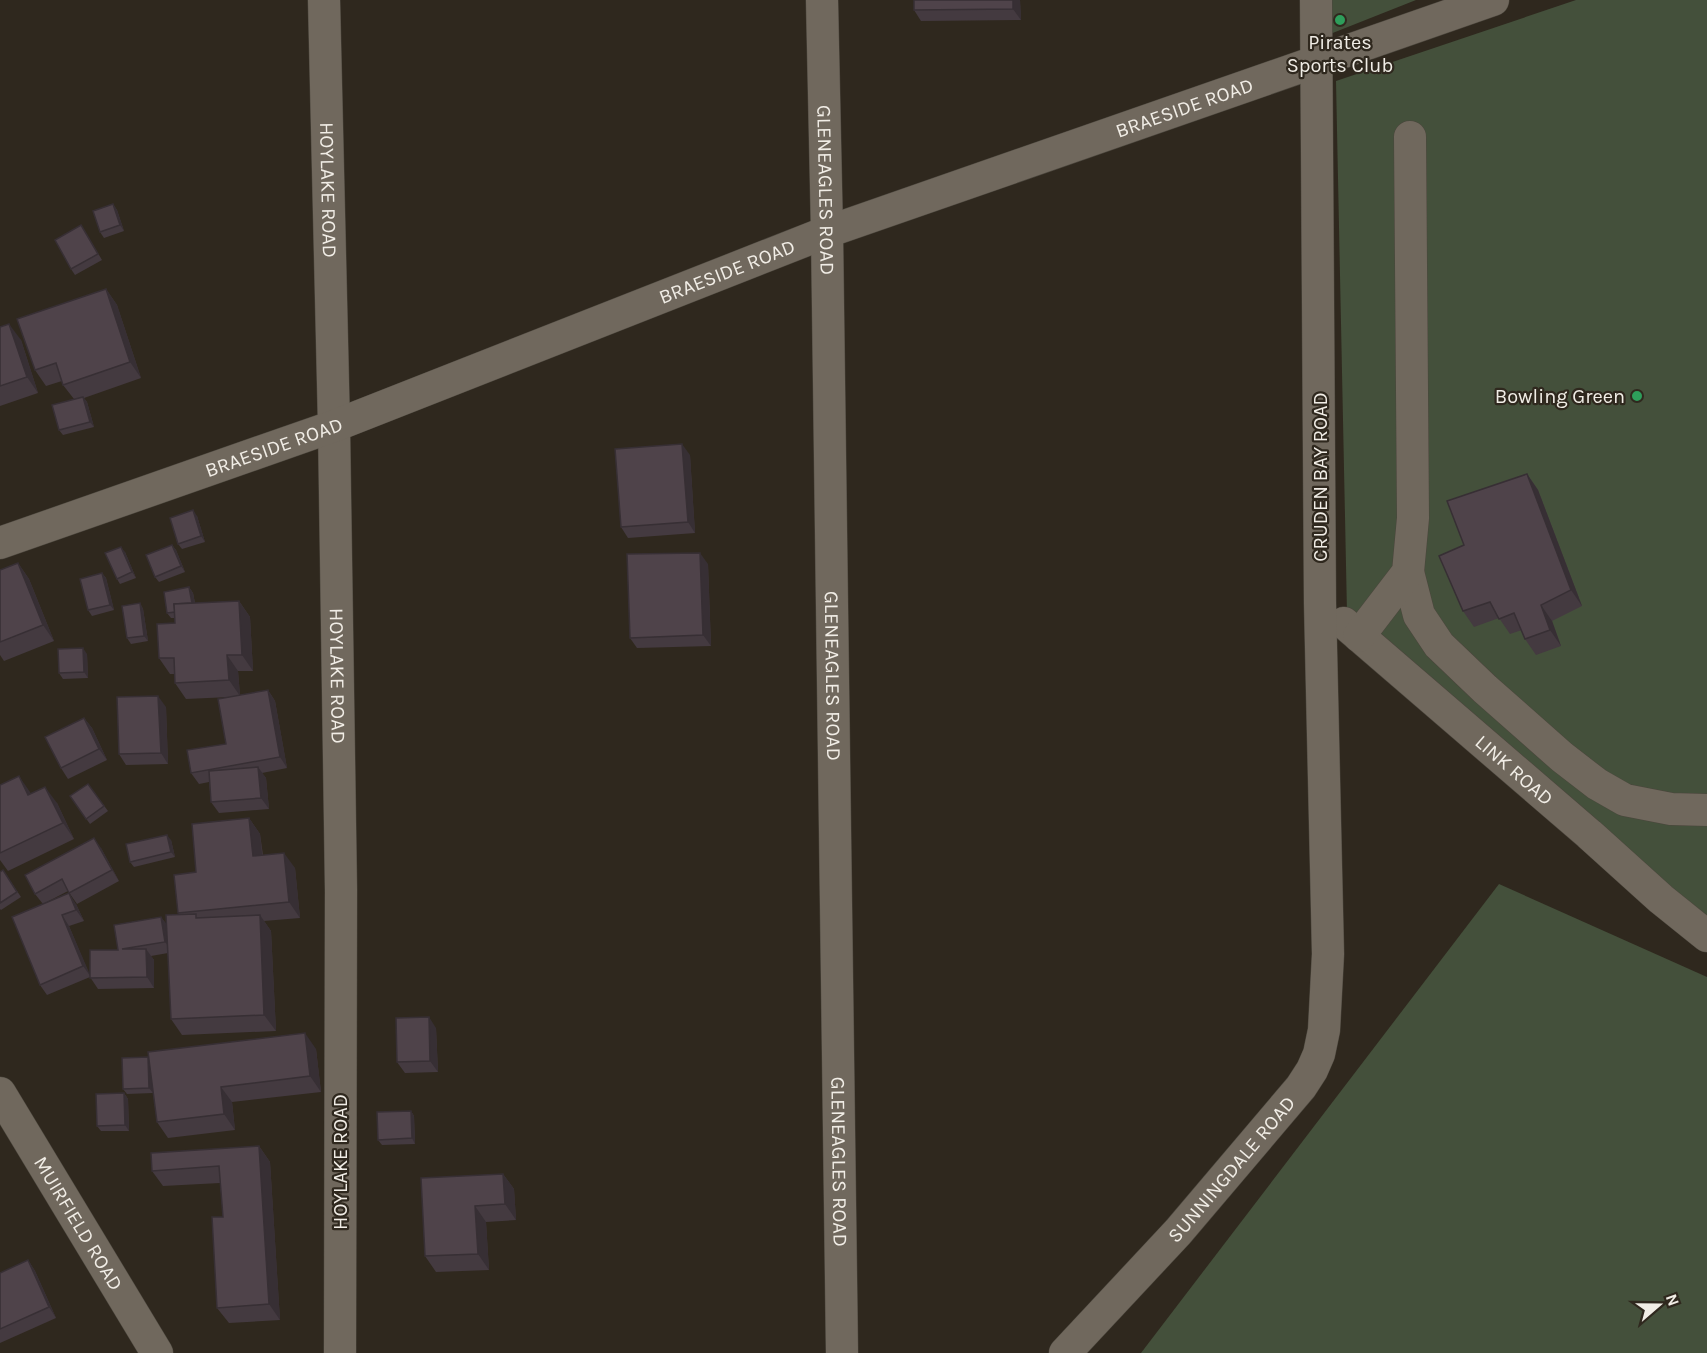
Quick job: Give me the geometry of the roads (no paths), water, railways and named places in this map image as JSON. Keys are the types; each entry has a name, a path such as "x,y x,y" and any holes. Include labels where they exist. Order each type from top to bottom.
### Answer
{"street":[{"name":"HOYLAKE ROAD","path":"324,0 334,426 340,890 340,1353"},
{"name":"GLENEAGLES ROAD","path":"822,0 842,1353"},
{"name":"CRUDEN BAY ROAD","path":"1316,0 1320,603 1328,954"},
{"name":"BRAESIDE ROAD","path":"0,543 334,426 827,232 1493,0"},
{"path":"1410,137 1413,518 1408,572 1419,615 1438,645 1562,757 1596,784 1625,800 1671,809 1707,810"},
{"path":"1359,636 1408,572"},
{"name":"LINK ROAD","path":"1320,603 1589,834 1661,899 1707,936"},
{"name":"SUNNINGDALE ROAD","path":"1065,1353 1178,1232 1301,1088 1312,1070 1321,1046 1328,954"},
{"name":"MUIRFIELD ROAD","path":"0,1093 157,1353"}],"place":[{"name":"Pirates Sports Club","path":"1340,20"},
{"name":"Bowling Green","path":"1637,396"}]}
